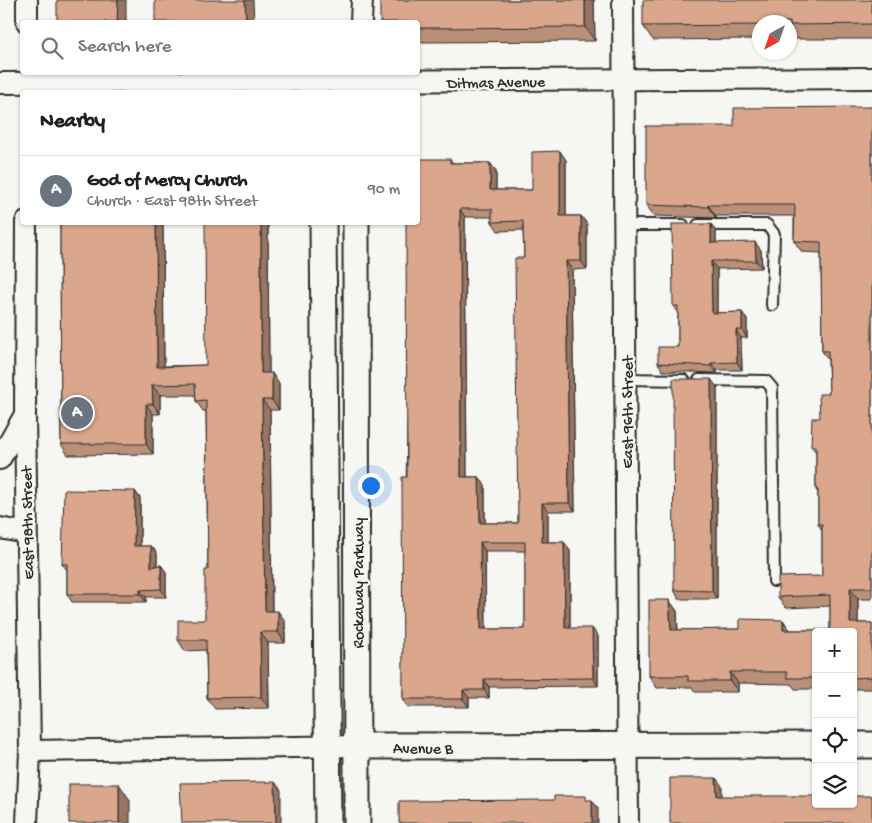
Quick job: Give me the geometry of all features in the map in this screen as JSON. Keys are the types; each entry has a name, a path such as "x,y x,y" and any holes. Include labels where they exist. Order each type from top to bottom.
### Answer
{"street":[{"path":"26,20 27,0"},
{"path":"361,20 362,0"},
{"name":"East 96th Street","path":"623,0 628,823"},
{"name":"Ditmas Avenue","path":"0,83 340,85 872,78"},
{"name":"East 98th Street","path":"26,225 25,414 30,751 27,823"},
{"name":"Rockaway Parkway","path":"323,225 329,747 328,823"},
{"name":"Rockaway Parkway","path":"356,225 357,823"},
{"path":"0,459 25,414"},
{"path":"0,528 26,533"},
{"path":"857,745 872,744"},
{"name":"Avenue B","path":"30,751 358,746 627,747 812,745"}],"lane":[{"path":"624,225 767,225 774,234 772,305"},
{"path":"625,379 766,381 772,388 774,581"}],"building":[{"path":"57,0 118,0 117,20 57,20"},
{"path":"155,0 245,0 246,20 155,20"},
{"path":"380,0 585,0 585,27 420,28 420,20 380,20"},
{"path":"643,0 872,0 872,24 797,25 797,15 752,15 752,25 643,26"},
{"path":"872,107 872,588 850,588 850,623 872,623 872,677 857,678 857,628 830,628 830,595 778,597 778,577 822,576 822,524 818,524 816,446 811,446 812,418 820,418 819,394 829,394 828,351 822,351 821,242 794,241 795,205 708,205 708,207 646,205 646,126 734,126 734,108"},
{"path":"560,151 560,216 581,216 581,261 566,261 569,503 542,503 542,542 564,542 565,628 592,628 593,678 484,679 484,690 463,690 463,699 403,699 402,477 407,477 406,225 420,225 420,159 450,159 450,163 490,163 490,190 532,190 532,152","holes":["460,209 492,209 492,222 523,221 524,258 515,258 518,523 480,523 479,477 461,477","480,542 525,542 525,629 481,629"]},
{"path":"672,224 711,224 711,243 755,242 756,261 711,261 712,313 742,312 742,330 736,330 737,362 711,363 711,366 658,363 658,347 678,347 678,306 673,306"},
{"path":"60,225 156,225 157,367 206,365 205,225 261,225 261,373 272,373 272,400 262,400 265,611 278,611 278,632 260,632 261,697 207,698 206,640 178,640 178,620 205,620 205,570 208,570 206,400 196,401 195,384 152,385 153,404 146,404 146,444 61,444"},
{"path":"673,379 711,379 712,591 674,590"},
{"path":"64,490 135,491 134,546 151,546 151,567 161,565 161,589 140,590 140,594 67,594 67,564 62,564"},
{"path":"649,600 669,600 671,630 740,629 740,619 783,620 783,630 812,630 812,678 787,678 787,672 730,672 730,681 688,681 688,676 649,676"},
{"path":"670,778 716,778 717,796 812,796 812,808 857,808 857,796 872,796 872,823 670,823"},
{"path":"275,782 276,823 182,823 180,783"},
{"path":"69,784 119,784 119,823 69,823"},
{"path":"554,796 586,796 586,800 592,800 592,823 399,823 399,801 554,800"}],"place":[{"name":"God of Mercy Church","path":"77,413"}]}
